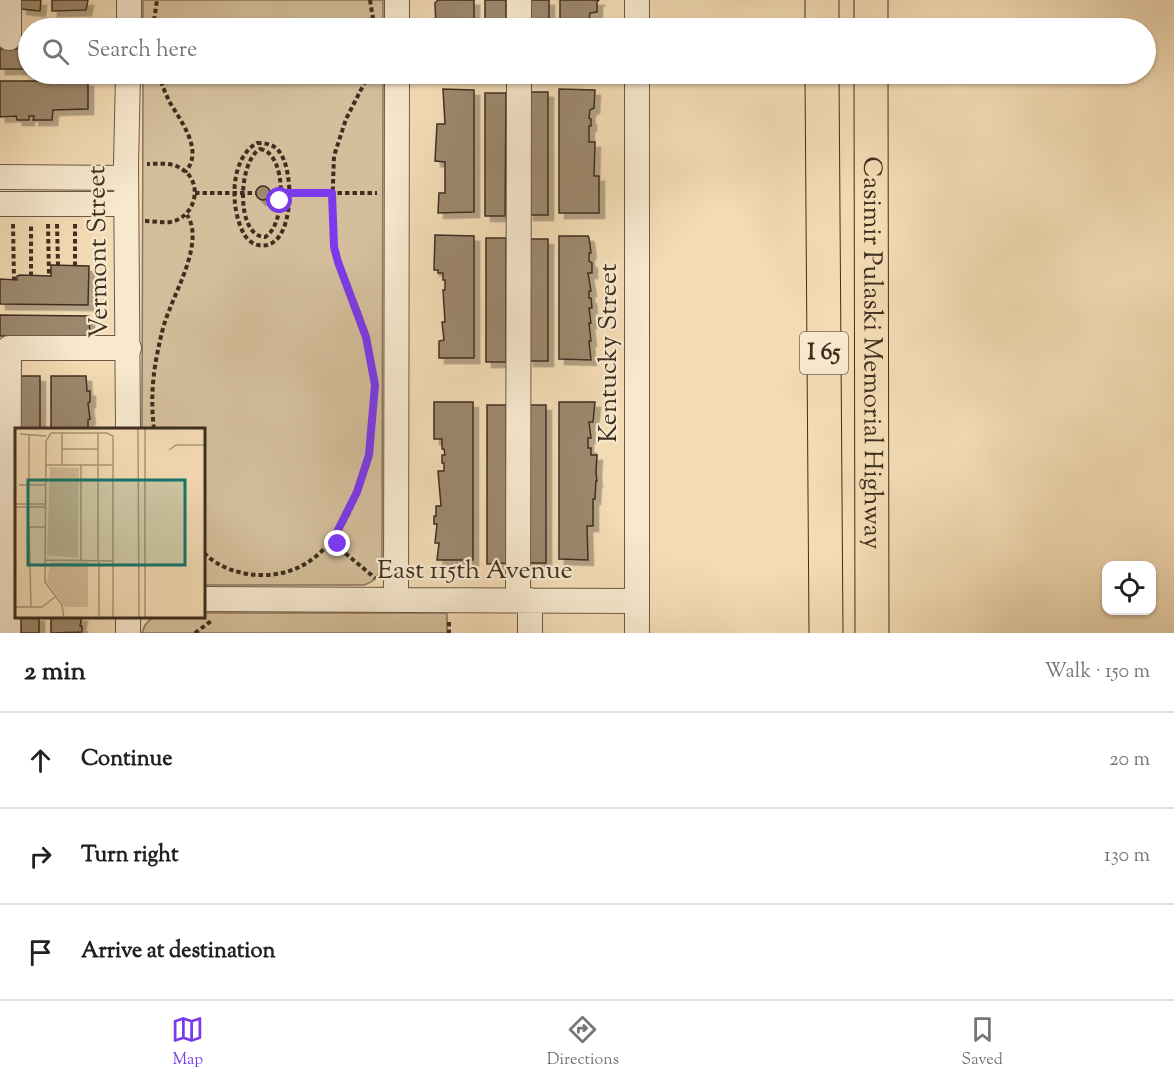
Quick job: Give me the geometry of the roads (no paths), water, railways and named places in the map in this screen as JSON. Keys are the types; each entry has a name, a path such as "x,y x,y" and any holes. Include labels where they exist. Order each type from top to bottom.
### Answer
{"highway":[{"path":"822,0 822,18"},
{"path":"871,0 871,18"},
{"name":"Casimir Pulaski Memorial Highway","path":"822,84 826,633"},
{"name":"Casimir Pulaski Memorial Highway","path":"871,84 872,633"}],"street":[{"path":"9,0 13,38"},
{"path":"129,0 129,18"},
{"path":"397,0 397,18"},
{"path":"519,0 519,18"},
{"path":"637,0 637,18"},
{"name":"Vermont Street","path":"128,428 126,204 135,171 129,84"},
{"path":"396,599 397,84"},
{"path":"519,84 524,600 530,633"},
{"name":"Kentucky Street","path":"637,84 637,633"},
{"path":"0,177 135,171"},
{"path":"6,214 126,204"},
{"path":"8,633 4,348 129,348"},
{"name":"East 115th Avenue","path":"207,610 396,599 637,601"}]}
